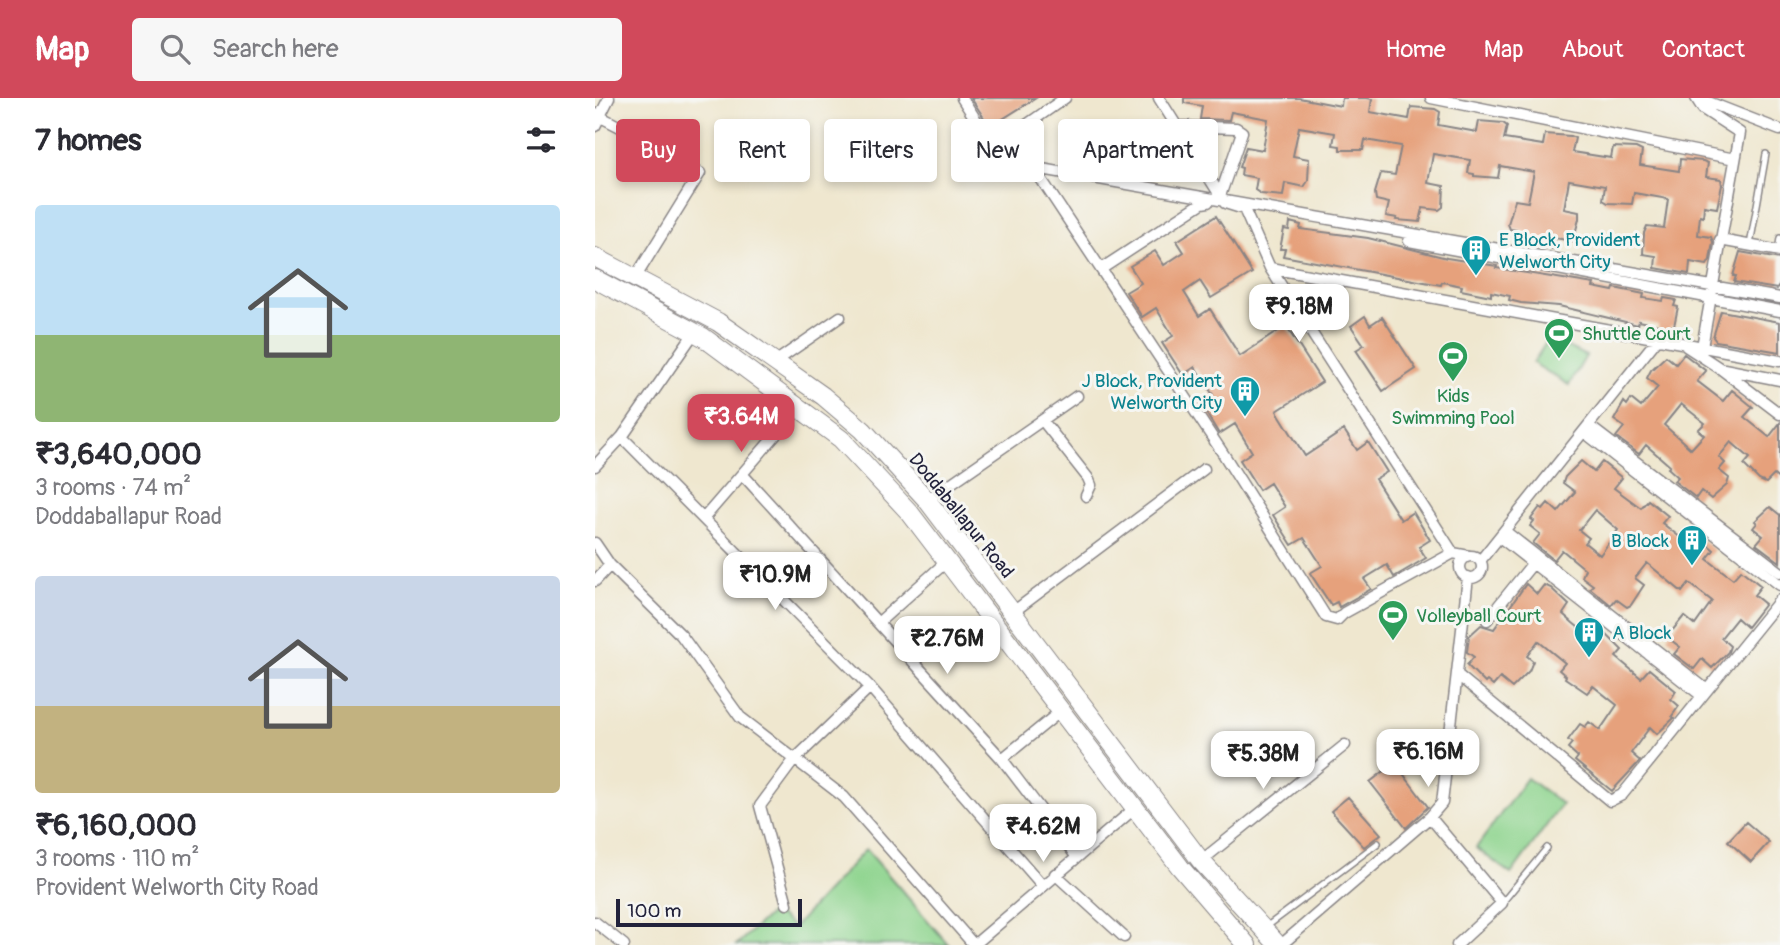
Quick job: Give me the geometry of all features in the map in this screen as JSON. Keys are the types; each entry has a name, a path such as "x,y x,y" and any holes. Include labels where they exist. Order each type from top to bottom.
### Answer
{"main road":[{"name":"Doddaballapur Road","path":"595,257 718,322 823,396 863,430 927,500 1201,861 1279,945"},
{"name":"Doddaballapur Road","path":"595,279 694,333 842,440 910,513 1062,710 1134,809 1244,944"}],"street":[{"path":"609,98 597,118 616,126"},
{"path":"962,98 975,119"},
{"path":"1035,119 1065,98"},
{"path":"1431,98 1735,159"},
{"path":"1697,98 1703,109 1739,131 1702,347"},
{"path":"1697,98 1780,130"},
{"path":"1161,100 1174,119"},
{"path":"1218,127 1236,128 1242,132 1222,200"},
{"path":"1044,170 1713,284 1780,298"},
{"path":"1044,181 1326,617 1337,620 1343,613 1453,553"},
{"path":"635,278 694,182"},
{"path":"1212,182 1222,200"},
{"path":"1101,269 1202,202 1222,200 1244,209 1780,311"},
{"path":"1244,209 1270,268 1453,553 1475,559"},
{"path":"1720,240 1779,251"},
{"path":"1270,268 1780,361"},
{"path":"775,362 840,317"},
{"path":"595,466 622,437 694,333"},
{"path":"1468,578 1462,573 1460,564 1475,559 1504,535 1659,337"},
{"path":"1678,341 1721,369 1780,414"},
{"path":"1721,369 1780,380"},
{"path":"927,500 1077,396"},
{"path":"704,518 744,476 799,408"},
{"path":"1043,421 1088,478 1091,485 1086,496"},
{"path":"1587,429 1780,572"},
{"path":"1587,429 1780,584"},
{"path":"622,437 870,687 1042,885"},
{"path":"1013,612 1204,469"},
{"path":"744,476 1002,760 1076,856"},
{"path":"1504,535 1533,563 1705,693"},
{"path":"1504,535 1705,693"},
{"path":"595,543 610,565 681,635 740,717 844,797 974,945 1134,809"},
{"path":"1468,578 1480,573 1475,559"},
{"path":"878,623 947,561"},
{"path":"1487,620 1533,563"},
{"path":"595,581 610,565"},
{"path":"1279,945 1430,817 1442,803 1459,676 1468,578"},
{"path":"1459,676 1610,801 1622,795 1780,600"},
{"path":"787,904 759,811 762,802 794,760 870,687"},
{"path":"1002,760 1062,710"},
{"path":"1201,861 1345,745"},
{"path":"1430,817 1502,903 1457,945"},
{"path":"1055,874 1124,937"},
{"path":"595,922 619,944"}],"lane":[{"path":"1750,245 1766,154"},
{"path":"1779,251 1780,238"},
{"path":"1263,929 1378,843"},
{"path":"1502,903 1547,848"}],"green space":[{"name":"Shuttle Court","path":"1549,338 1586,356 1569,385 1533,363"},
{"path":"1527,778 1562,804 1511,874 1476,848"},
{"path":"866,849 949,945 736,945 773,911 794,927"}],"building":[{"path":"971,98 1036,98 1003,119 985,119"},
{"path":"1184,98 1299,98 1341,106 1342,98 1367,98 1372,99 1370,112 1409,119 1411,107 1435,109 1440,112 1438,125 1477,132 1479,121 1503,123 1507,126 1504,139 1543,145 1545,134 1570,136 1575,138 1572,152 1611,158 1613,147 1636,148 1642,151 1640,165 1679,171 1680,159 1703,161 1708,163 1706,177 1721,179 1722,185 1717,208 1704,206 1703,217 1700,216 1698,235 1711,237 1713,242 1710,260 1707,265 1690,262 1689,274 1655,268 1656,256 1643,254 1644,233 1647,226 1664,228 1668,199 1634,193 1632,204 1608,203 1603,200 1605,186 1569,180 1564,209 1579,212 1573,241 1555,238 1553,249 1523,244 1526,232 1510,229 1508,224 1515,200 1528,202 1534,172 1500,166 1498,178 1474,176 1468,173 1470,160 1433,154 1428,183 1444,186 1443,207 1439,210 1423,208 1420,222 1396,220 1397,218 1386,216 1389,203 1376,200 1375,193 1381,173 1395,175 1401,146 1365,140 1363,150 1340,150 1340,146 1333,145 1335,133 1299,127 1293,156 1309,159 1308,181 1304,187 1285,183 1283,196 1261,194 1255,190 1257,178 1241,175 1242,168 1239,167 1246,147 1263,150 1268,119 1231,112 1229,120 1200,119 1202,106 1184,103"},
{"name":"J Block, Provident Welworth City","path":"1216,216 1252,273 1211,298 1200,281 1184,292 1199,316 1210,309 1240,356 1286,326 1322,382 1277,411 1305,456 1344,430 1357,450 1368,442 1387,472 1375,479 1401,520 1413,512 1430,540 1419,547 1426,558 1394,577 1387,565 1364,579 1371,589 1339,607 1337,602 1331,605 1310,573 1322,566 1304,538 1292,545 1273,515 1285,507 1270,483 1259,490 1240,460 1252,452 1235,424 1219,434 1200,403 1213,395 1195,367 1183,375 1162,343 1173,336 1156,308 1142,317 1126,292 1141,283 1130,266 1155,251 1164,265 1184,252 1177,241"},
{"name":"E Block, Provident Welworth City","path":"1290,222 1301,225 1300,229 1368,238 1447,258 1497,266 1496,268 1594,284 1593,287 1613,291 1614,288 1644,294 1643,298 1676,300 1674,306 1678,307 1674,326 1671,326 1669,332 1658,329 1658,325 1639,321 1638,325 1559,306 1521,303 1509,300 1510,296 1491,292 1491,296 1461,290 1462,286 1442,282 1441,285 1283,256 1285,249 1280,249 1284,229 1289,230"},
{"path":"1740,252 1780,259 1780,284 1777,289 1734,282 1736,276 1733,276"},
{"path":"1721,311 1780,322 1780,352 1716,341 1713,337"},
{"path":"1365,316 1370,325 1382,317 1416,369 1383,391 1356,350 1364,345 1351,326"},
{"path":"1684,354 1706,371 1697,381 1723,401 1732,390 1753,407 1744,417 1769,437 1780,423 1780,480 1774,475 1766,483 1759,480 1744,465 1750,458 1731,442 1719,457 1725,463 1719,470 1729,478 1727,485 1711,499 1701,491 1696,498 1674,481 1678,477 1668,468 1670,466 1646,445 1639,454 1616,437 1624,427 1614,420 1624,402 1627,405 1631,399 1641,407 1658,387 1647,378 1651,370 1666,356 1676,364","holes":["1681,404 1705,423 1698,430 1704,435 1691,449 1664,425"]},
{"name":"B Block","path":"1581,461 1594,472 1602,462 1622,478 1614,488 1641,508 1648,500 1668,516 1662,523 1686,542 1694,533 1714,550 1707,559 1733,579 1741,570 1761,586 1754,595 1765,604 1747,627 1737,618 1721,638 1730,646 1728,652 1712,668 1702,659 1694,669 1674,654 1680,647 1667,637 1684,616 1695,625 1712,601 1689,583 1682,592 1647,563 1635,578 1644,585 1631,605 1627,607 1616,599 1611,605 1590,588 1593,585 1582,577 1585,569 1562,550 1554,560 1533,543 1540,534 1530,526 1534,521 1531,519 1540,507 1543,509 1548,503 1558,512 1575,492 1563,483 1565,477","holes":["1595,510 1618,530 1600,555 1585,543 1589,538 1579,530"]},
{"path":"1770,507 1780,515 1780,562 1756,544 1763,536 1753,528 1757,523 1755,521"},
{"name":"A Block","path":"1526,584 1537,594 1544,585 1551,588 1569,605 1563,614 1573,623 1588,635 1594,628 1600,632 1602,630 1622,650 1616,657 1641,678 1649,669 1676,691 1671,699 1679,706 1672,716 1674,718 1657,734 1650,727 1631,753 1640,761 1612,791 1575,761 1578,757 1568,748 1572,743 1568,740 1580,724 1585,727 1589,722 1600,730 1617,705 1593,686 1587,693 1565,678 1559,670 1565,663 1538,641 1527,656 1533,661 1529,671 1512,688 1500,678 1493,686 1487,681 1485,683 1467,665 1474,657 1467,652 1469,636 1481,625 1494,629"},
{"path":"1395,763 1428,807 1406,828 1370,782"},
{"path":"1348,797 1381,834 1364,847 1331,811"},
{"path":"1746,822 1769,842 1751,862 1728,841"}],"place":[{"name":"E Block, Provident Welworth City","path":"1476,277"},
{"name":"Shuttle Court","path":"1559,360"},
{"name":"Kids Swimming Pool","path":"1453,383"},
{"name":"J Block, Provident Welworth City","path":"1245,418"},
{"name":"B Block","path":"1692,567"},
{"name":"Volleyball Court","path":"1393,642"},
{"name":"A Block","path":"1589,659"}]}
